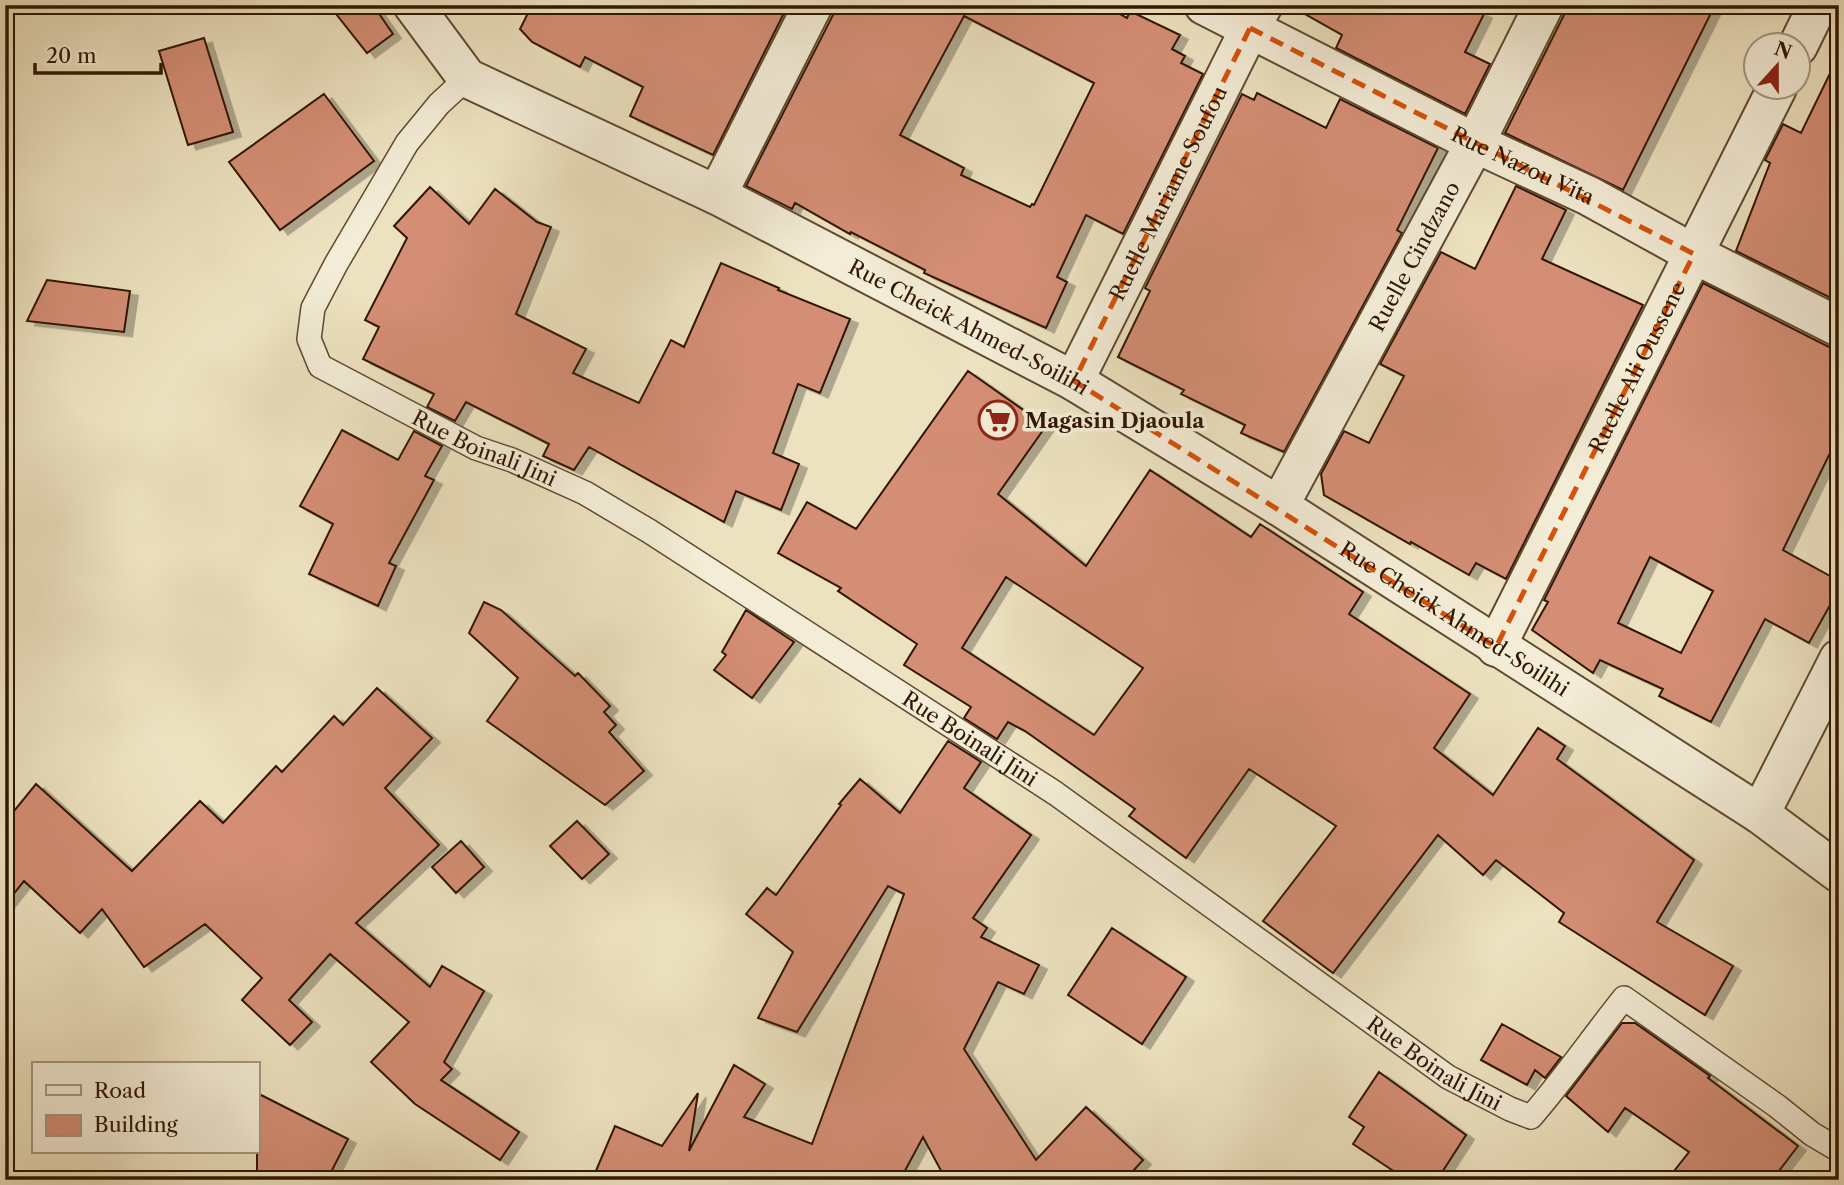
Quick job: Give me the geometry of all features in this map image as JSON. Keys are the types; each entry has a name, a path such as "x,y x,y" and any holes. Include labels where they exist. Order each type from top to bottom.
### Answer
{"street":[{"name":"Rue Cheick Ahmed-Soilihi","path":"413,5 467,78 717,195 1074,381 1279,506 1760,814 1839,873"},
{"path":"717,195 813,5"},
{"name":"Rue Nazou Vita","path":"1204,5 1256,17 1475,144 1589,196 1694,254 1839,327"},
{"name":"Ruelle Cindzano","path":"1279,506 1475,144 1544,5"},
{"path":"1807,32 1819,12"},
{"name":"Ruelle Mariame Soufou","path":"1074,381 1256,17"},
{"name":"Ruelle Ali Oussene","path":"1496,647 1770,102"},
{"path":"1760,814 1839,659"}],"lane":[{"name":"Rue Boinali Jini","path":"467,78 439,104 407,144 313,308 309,339 320,366 476,448 512,460 584,493 649,531 1055,793 1458,1082 1510,1109 1531,1117 1624,998 1777,1106 1812,1134 1839,1150"}],"highlighted area":[{"path":"1250,28 1694,254 1496,647 1074,381"}],"building":[{"path":"329,5 373,5 393,34 367,53"},
{"path":"532,5 788,5 713,155 630,116 643,87 585,57 580,67 532,42 520,29"},
{"path":"835,5 1104,5 1127,18 1130,11 1180,35 1172,49 1185,56 1181,63 1203,74 1123,234 1086,215 1057,277 1067,282 1046,328 924,273 925,270 851,232 850,234 795,203 792,209 746,186 833,15","holes":["964,16 1094,83 1034,205 1030,207 961,175 964,168 900,135"]},
{"path":"1289,5 1466,5 1484,14 1465,52 1490,64 1465,114 1336,48 1342,35"},
{"path":"1566,5 1715,5 1623,190 1505,133 1564,15"},
{"path":"204,38 233,132 188,145 159,51"},
{"path":"1839,55 1839,302 1736,251 1770,163 1765,160 1783,124 1801,133"},
{"path":"1257,93 1326,128 1340,99 1438,148 1397,230 1402,233 1284,452 1241,433 1245,425 1181,394 1184,390 1118,357 1150,291 1145,288 1242,94 1254,100"},
{"path":"324,94 374,161 280,230 229,162"},
{"path":"1516,186 1566,210 1542,259 1643,305 1506,579 1476,563 1469,575 1411,542 1410,544 1324,495 1321,474 1344,431 1369,443 1404,376 1380,364 1441,252 1475,269"},
{"path":"430,187 469,224 495,189 537,222 551,227 516,314 586,349 573,373 639,403 671,340 684,347 721,263 850,319 820,393 798,384 773,453 799,464 781,510 736,491 724,522 589,447 574,470 543,456 549,444 466,402 455,421 427,407 434,394 363,359 379,327 365,320 407,238 394,226"},
{"path":"47,280 130,291 124,332 27,321"},
{"path":"1703,283 1829,347 1839,349 1839,460 1829,455 1783,550 1839,581 1839,589 1809,643 1765,619 1711,722 1659,696 1663,689 1600,660 1593,673 1532,630 1548,602 1544,600","holes":["1650,557 1713,591 1681,653 1618,623"]},
{"path":"968,371 1046,426 998,494 1086,566 1150,470 1251,537 1260,524 1363,592 1349,614 1470,694 1434,748 1493,795 1538,728 1565,746 1557,759 1694,860 1657,922 1733,966 1705,1015 1559,922 1564,913 1496,860 1483,875 1438,835 1333,973 1263,921 1336,826 1249,769 1186,858 1129,816 1135,809 1025,731 1008,722 997,739 964,718 971,707 904,665 917,644 838,591 841,588 778,553 807,502 856,529","holes":["1006,577 1143,668 1094,735 962,648"]},
{"path":"342,430 398,460 414,431 442,446 425,476 434,480 389,563 396,566 378,606 309,574 333,524 300,506"},
{"path":"484,602 501,610 575,676 578,673 610,706 604,712 616,725 609,732 644,771 605,805 487,721 518,678 469,633"},
{"path":"746,610 794,642 752,698 714,670 726,655 722,652"},
{"path":"377,688 432,738 385,788 439,845 356,923 430,987 442,966 484,991 444,1062 452,1069 441,1080 519,1132 500,1160 415,1104 371,1062 409,1022 330,954 289,1000 312,1022 290,1045 242,1000 262,978 205,924 144,967 102,909 80,933 24,881 5,905 5,822 36,784 132,871 200,801 223,823 276,766 282,772 334,716 343,725"},
{"path":"948,741 981,762 964,788 1031,835 973,918 987,928 981,937 1039,965 1024,994 998,982 964,1049 1036,1160 1086,1107 1143,1160 1125,1180 946,1180 923,1137 900,1180 592,1180 615,1126 662,1146 698,1093 689,1151 734,1065 765,1084 744,1117 812,1144 904,894 888,886 797,1032 758,1018 793,952 746,914 767,888 776,895 841,805 839,804 860,779 900,813"},
{"path":"577,821 609,854 582,879 550,846"},
{"path":"461,841 484,867 456,893 432,867"},
{"path":"1112,928 1186,977 1142,1044 1068,995"},
{"path":"1622,1023 1635,1023 1710,1076 1708,1078 1798,1146 1772,1180 1667,1180 1689,1152 1625,1108 1608,1132 1566,1096"},
{"path":"1502,1024 1561,1057 1545,1078 1535,1070 1527,1085 1481,1060"},
{"path":"1379,1072 1466,1135 1437,1180 1407,1180 1353,1144 1364,1127 1349,1117"},
{"path":"259,1094 348,1139 327,1180 272,1180 257,1172"}],"place":[{"name":"Magasin Djaoula","path":"998,420"}]}
